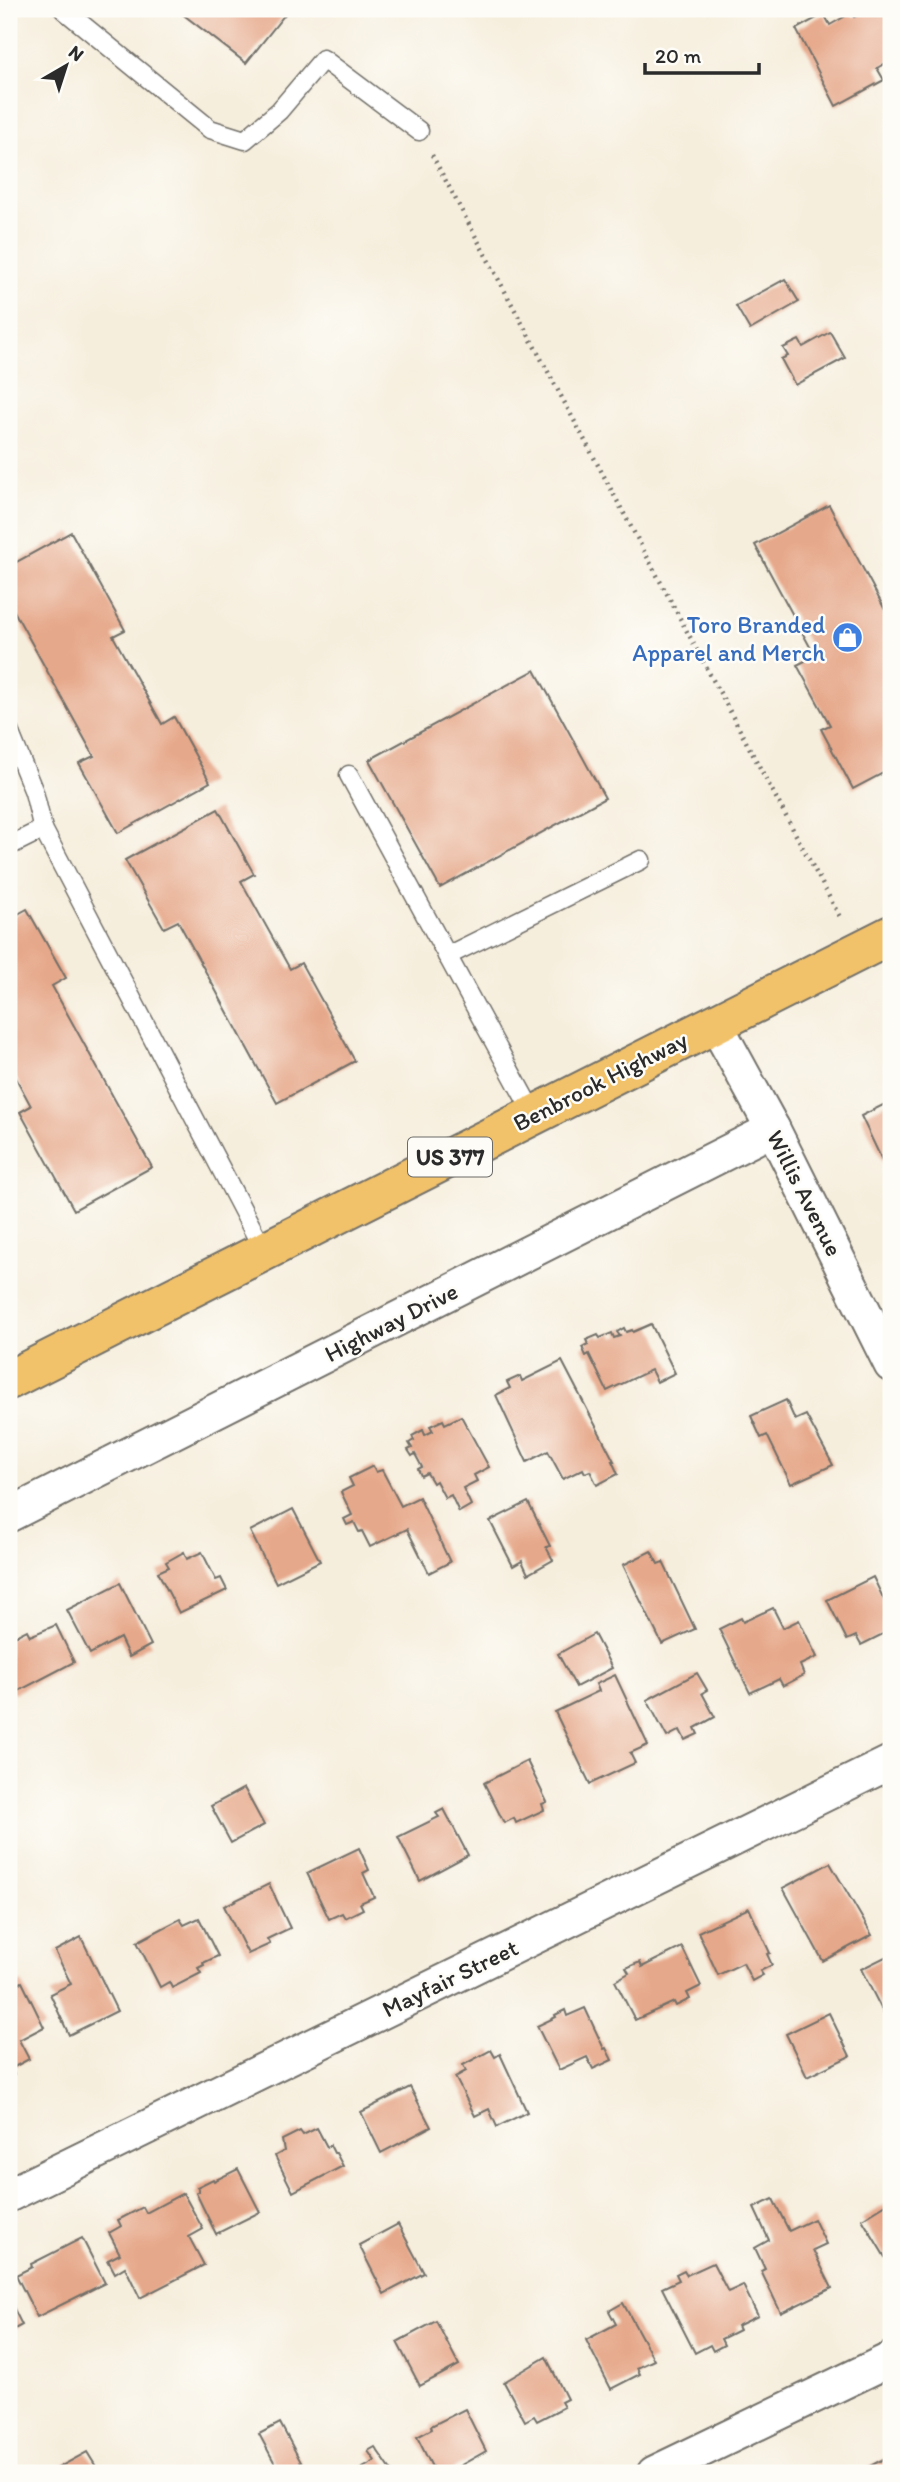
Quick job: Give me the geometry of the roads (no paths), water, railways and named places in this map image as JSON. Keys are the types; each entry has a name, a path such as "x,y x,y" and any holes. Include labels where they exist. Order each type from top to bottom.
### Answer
{"main road":[{"name":"Benbrook Highway","path":"9,1380 891,935"}],"street":[{"name":"Willis Avenue","path":"715,1023 773,1129 891,1365"},
{"name":"Highway Drive","path":"9,1515 773,1129"},
{"name":"Mayfair Street","path":"9,2195 891,1762"},
{"path":"654,2473 891,2359"}],"lane":[{"path":"63,9 210,129 245,140 279,111 323,59 419,131"},
{"path":"9,731 34,792 43,829 264,1251"},
{"path":"349,775 534,1115"},
{"path":"9,846 43,829"},
{"path":"447,956 641,860"}],"place":[{"name":"Toro Branded Apparel and Merch","path":"848,638"}]}
